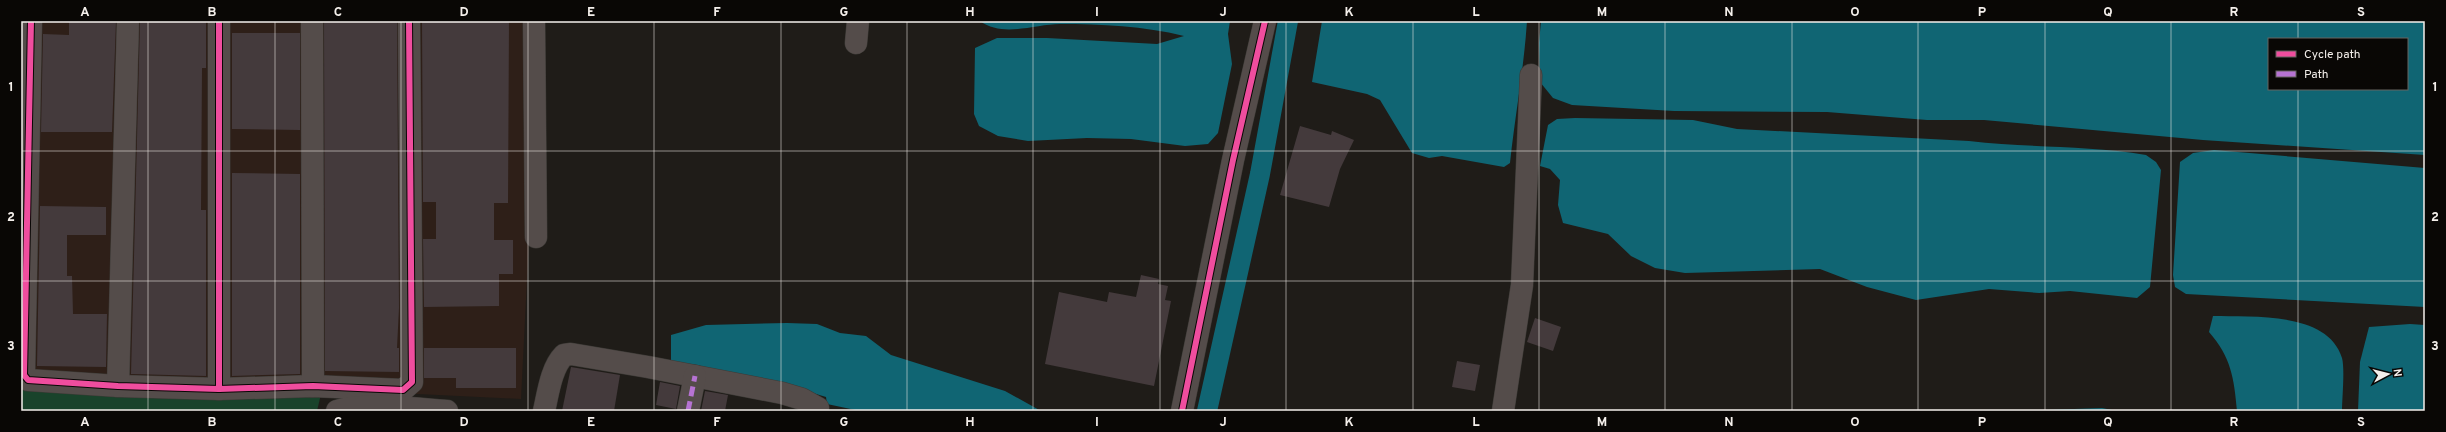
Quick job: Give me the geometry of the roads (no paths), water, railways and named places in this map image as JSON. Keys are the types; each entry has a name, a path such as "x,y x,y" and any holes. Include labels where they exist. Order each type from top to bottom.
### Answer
{"street":[{"path":"31,21 24,375 28,380 118,386 219,389 313,386 403,390 412,382 409,21"},
{"path":"118,386 128,21"},
{"path":"218,21 219,389"},
{"path":"312,21 313,386"},
{"path":"534,21 536,238"},
{"path":"856,43 858,21"},
{"path":"1182,411 1234,160 1265,21"},
{"path":"1503,411 1522,285 1531,75"},
{"path":"544,411 548,389 560,359 564,355 695,376 782,393 802,399 818,408"},
{"path":"688,411 695,376"},
{"path":"337,411 346,408 447,411"}],"water":[{"path":"980,21 1230,21 1228,34 1232,64 1218,133 1208,144 1185,146 1131,139 1087,138 1028,141 998,136 979,126 974,114 975,48 997,38 1047,38 1157,44 1184,36 1154,30 1091,24 1060,24 1019,29 999,29"},
{"path":"1322,21 1527,21 1510,163 1504,167 1442,156 1429,158 1412,153 1380,100 1367,94 1312,82"},
{"path":"1541,21 2425,21 2425,155 2203,140 1984,120 1927,120 1827,112 1674,111 1572,105 1553,98 1540,82 1539,43"},
{"path":"1557,119 1693,120 1737,129 2080,148 2146,155 2156,162 2161,170 2150,287 2137,298 2070,291 2039,293 1989,289 1916,300 1867,287 1820,269 1685,273 1655,268 1631,256 1608,234 1563,223 1558,205 1560,180 1550,169 1540,166 1548,125"},
{"path":"2214,150 2425,168 2425,307 2186,294 2175,287 2173,275 2180,162 2193,153"},
{"path":"2213,316 2267,317 2305,324 2321,332 2334,343 2342,358 2342,411 2237,411 2233,378 2227,359 2209,332"},
{"path":"787,323 817,324 840,333 866,336 891,355 1005,391 1041,411 860,411 827,404 826,397 783,384 671,366 671,335 706,325"},
{"path":"2410,324 2425,325 2425,411 2358,411 2360,362 2369,327"},
{"path":"2102,408 2117,411 2015,411"}],"waterway":[{"path":"1207,411 1260,174 1288,21"}]}
